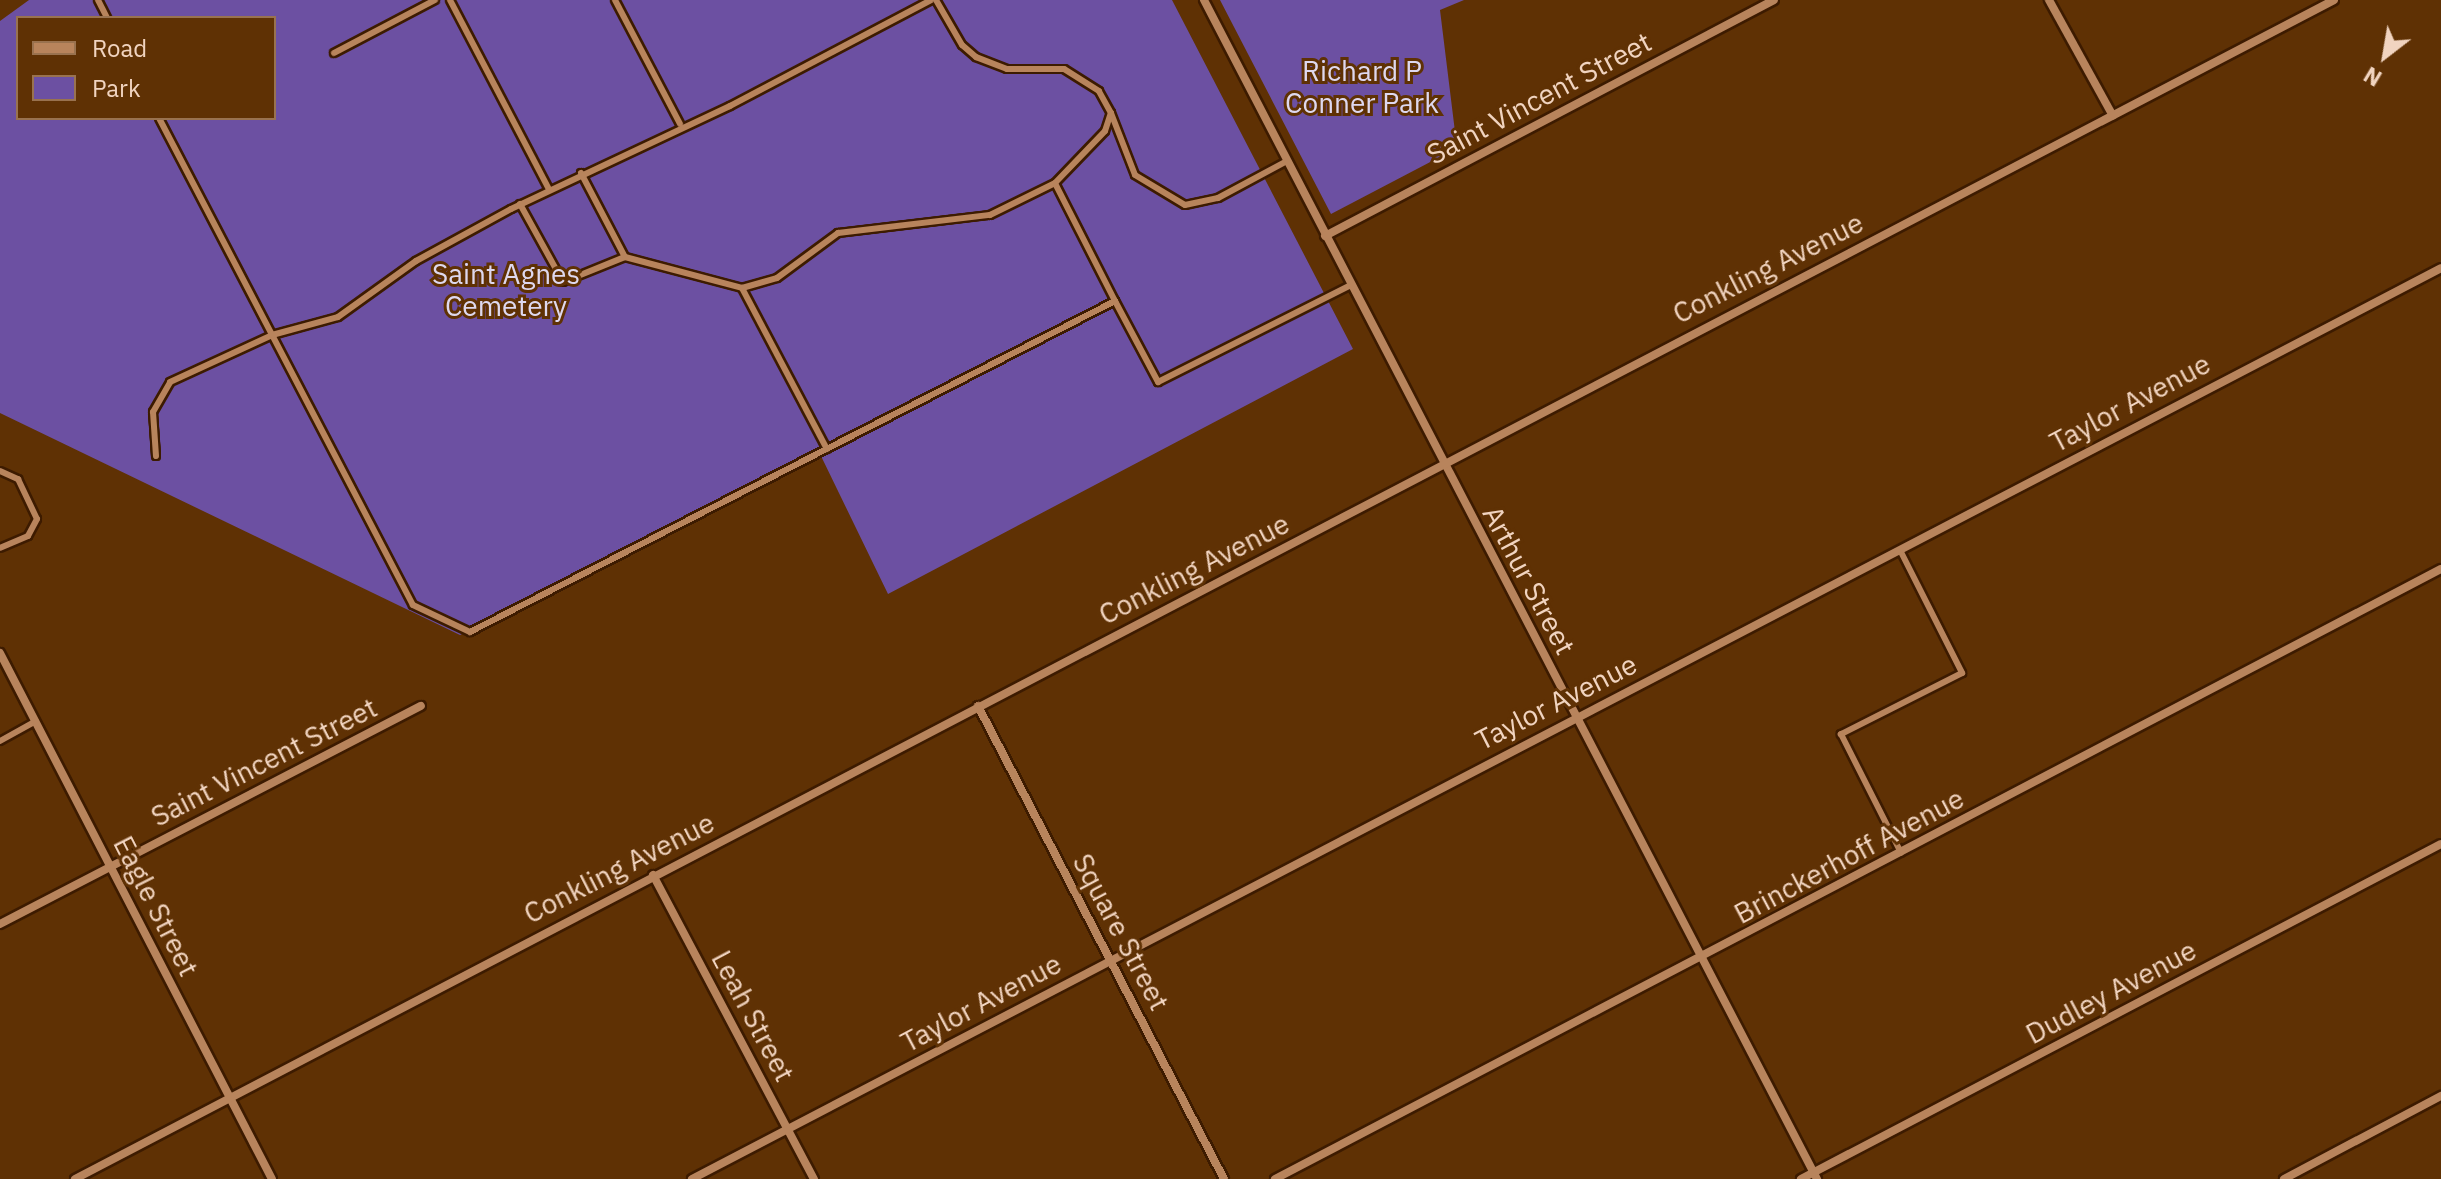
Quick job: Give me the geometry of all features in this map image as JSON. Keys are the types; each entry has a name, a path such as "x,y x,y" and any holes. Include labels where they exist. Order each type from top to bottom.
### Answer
{"street":[{"name":"Arthur Street","path":"1204,0 1815,1176"},
{"name":"Saint Vincent Street","path":"1325,236 1774,0"},
{"path":"2049,0 2113,116"},
{"name":"Conkling Avenue","path":"75,1179 2334,0"},
{"name":"Taylor Avenue","path":"692,1179 2441,268"},
{"name":"Brinckerhoff Avenue","path":"1275,1179 1701,959 2441,569"},
{"name":"Eagle Street","path":"0,653 272,1179"},
{"name":"Saint Vincent Street","path":"0,924 421,706"},
{"name":"Square Street","path":"978,706 1224,1179"},
{"name":"Dudley Avenue","path":"1801,1179 1815,1176 2441,844"},
{"name":"Leah Street","path":"653,875 814,1179"},
{"path":"2284,1179 2441,1096"}],"lane":[{"path":"334,53 435,0"},
{"path":"450,0 549,189"},
{"path":"615,0 680,124"},
{"path":"156,456 153,412 160,391 272,335 338,317 416,261 520,204 680,124 730,106 934,0 962,45 976,57 1007,69 1081,75 1111,113 1135,175 1185,205 1218,198 1287,161"},
{"path":"520,204 563,282 625,257 742,288 777,278 838,233 990,215 1055,183 1094,147 1111,113"},
{"path":"160,120 413,605 470,632 1115,301"},
{"path":"581,173 625,257"},
{"path":"1055,183 1158,382 1351,285"},
{"path":"742,288 827,449"},
{"path":"0,471 18,479 37,519 28,536 0,548"},
{"path":"1900,550 1962,673 1841,734 1901,853"},
{"path":"0,741 36,721"}],"green space":[{"name":"Saint Agnes Cemetery","path":"29,0 1172,0 1353,349 888,594 821,456 460,635 0,413 0,21"},
{"name":"Richard P Conner Park","path":"1220,0 1464,0 1440,10 1457,148 1331,214"}]}
